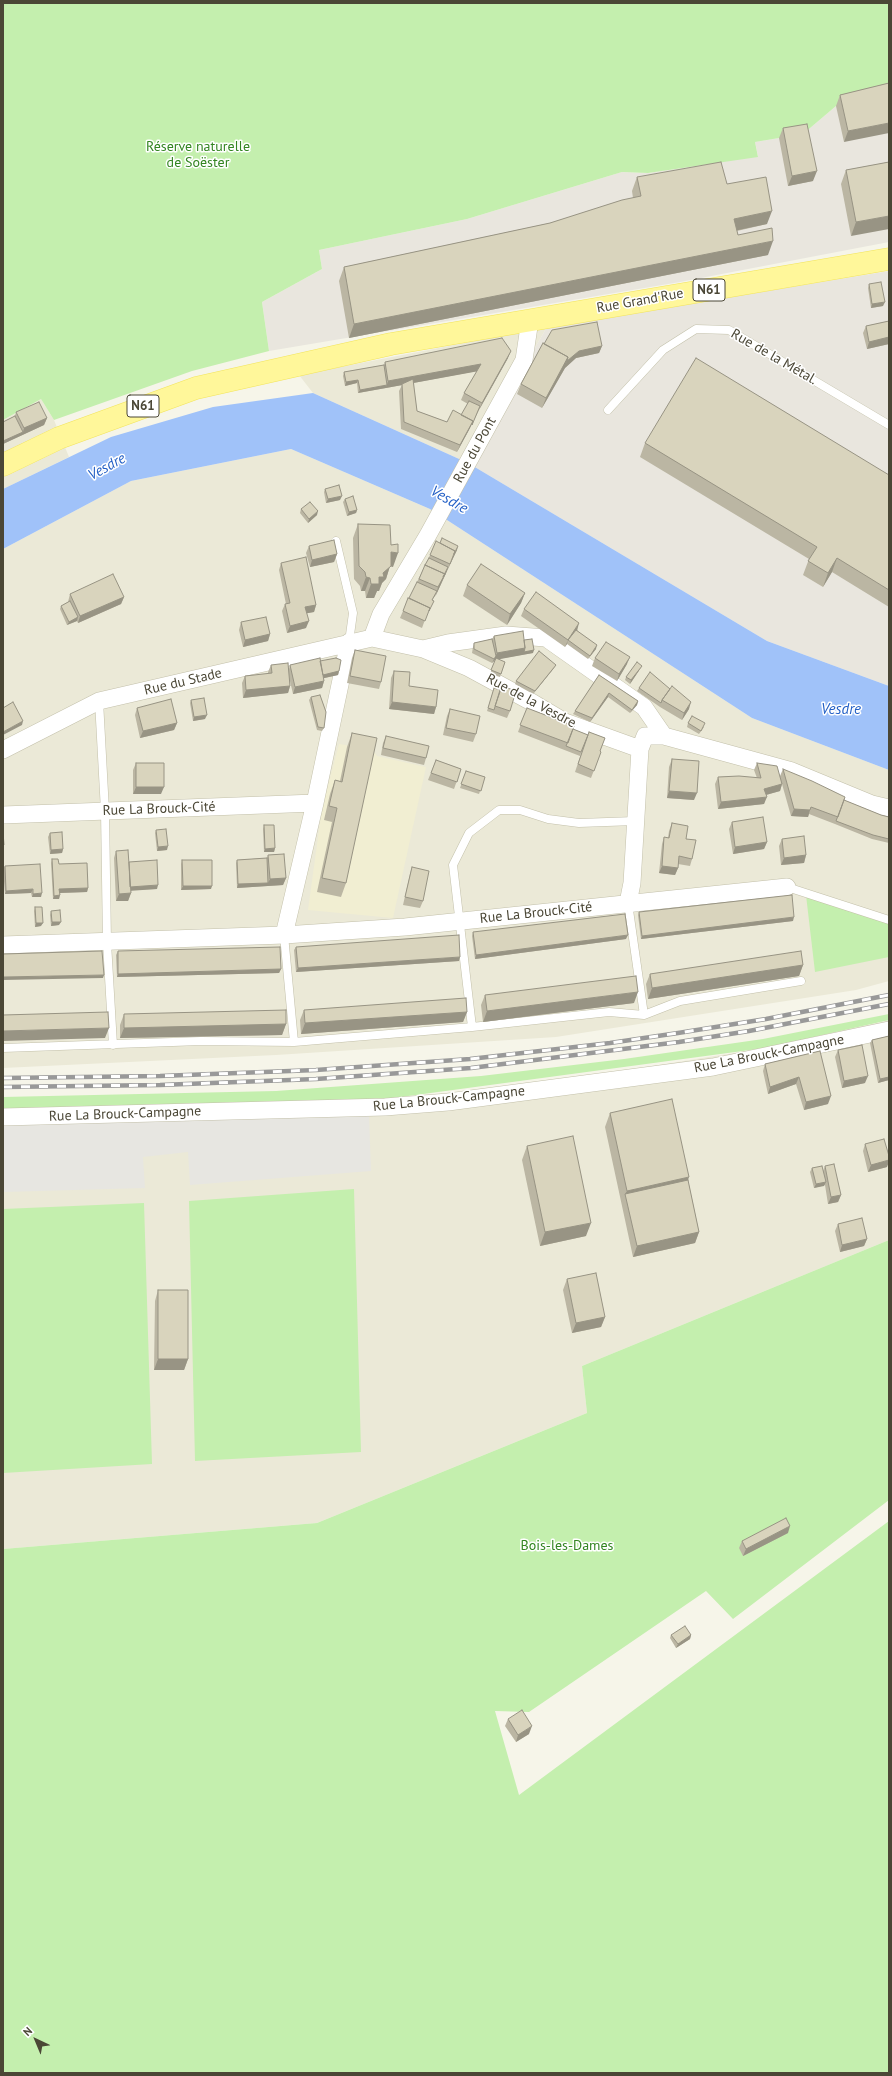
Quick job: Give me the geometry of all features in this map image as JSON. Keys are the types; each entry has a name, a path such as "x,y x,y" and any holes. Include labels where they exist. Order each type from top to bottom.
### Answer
{"main road":[{"name":"Rue Grand'Rue","path":"3,465 59,438 143,406 196,388 229,380 391,344 889,259"}],"street":[{"name":"Rue du Pont","path":"372,638 381,614 428,535 524,360 530,320"},
{"name":"Rue de la Vesdre","path":"423,649 448,643 506,634 546,638 644,707 664,736"},
{"name":"Rue du Stade","path":"3,750 99,701 349,642 372,638"},
{"name":"Rue de la Vesdre","path":"372,638 423,649 469,668 565,722 640,749"},
{"path":"284,935 315,803 349,642"},
{"path":"628,903 632,883 640,749 644,736 664,736 792,771 872,804 889,808"},
{"name":"Rue La Brouck-Cité","path":"3,815 315,803"},
{"name":"Rue La Brouck-Cité","path":"3,945 284,935 405,927 787,887"},
{"name":"Rue La Brouck-Campagne","path":"3,1117 377,1107 448,1102 713,1067 889,1030"}],"lane":[{"name":"Rue de la Métal.","path":"608,410 663,350 696,329 729,330 889,425"},
{"path":"336,542 353,613 349,642"},
{"path":"99,701 105,811 107,942 113,1045"},
{"path":"472,1027 454,865 469,833 498,810 520,810 548,819 579,823 635,821"},
{"path":"787,887 889,920"},
{"path":"628,903 644,1015"},
{"path":"284,935 294,1042"},
{"path":"3,1048 201,1041 294,1042 472,1027 609,1012 644,1015 680,1001 801,980"}],"shaded area":[{"path":"889,92 889,242 680,282 269,351 262,302 322,269 319,250 467,219 622,172 648,173 758,156 755,142 803,134 836,106"},
{"path":"889,271 889,686 767,641 468,463 547,327"},
{"path":"547,327 468,463 313,393 299,375"},
{"path":"41,399 54,420 69,457 3,489 3,420"},
{"path":"291,449 430,509 752,718 889,770 889,981 856,990 556,1037 276,1055 3,1068 3,549 131,481"},
{"path":"339,744 372,749 377,756 426,767 393,918 308,910 322,808"},
{"path":"889,1020 889,1240 582,1366 587,1413 317,1523 3,1549 3,1111 421,1103 765,1048"},
{"path":"369,1115 371,1171 190,1185 188,1152 143,1157 145,1188 3,1192 3,1123"}],"green space":[{"name":"Réserve naturelle de Soëster","path":"3,3 889,3 889,92 836,106 803,134 755,142 758,157 648,173 622,172 467,219 319,250 322,269 262,302 269,351 192,371 54,420 41,399 3,420"},
{"path":"806,895 889,923 889,957 815,972"},
{"path":"889,1014 889,1020 765,1048 386,1099 3,1109 3,1097 276,1091 481,1076 624,1059 763,1039"},
{"path":"354,1189 361,1452 195,1461 189,1201"},
{"path":"144,1203 152,1464 3,1473 3,1209"},
{"name":"Bois-les-Dames","path":"889,1240 889,1500 733,1619 706,1591 529,1712 495,1711 519,1795 889,1521 889,2073 3,2073 3,1549 317,1523 587,1413 582,1366"}],"water":[{"name":"Vesdre","path":"313,393 468,463 767,641 889,686 889,770 752,718 430,509 291,449 131,481 3,549 3,489 111,437 213,407"}],"building":[{"path":"889,83 889,123 848,131 840,95"},
{"path":"807,124 817,171 792,176 783,128"},
{"path":"721,162 727,184 766,177 772,211 734,219 738,235 772,228 773,241 354,324 344,267 550,223 622,200 641,196 637,177"},
{"path":"889,162 889,216 856,222 846,170"},
{"path":"881,282 885,302 872,304 869,284"},
{"path":"889,321 889,337 869,342 866,326"},
{"path":"597,322 602,346 579,351 567,361 568,357 544,344 552,330"},
{"path":"502,338 511,351 482,403 464,393 481,364 388,381 385,362"},
{"path":"543,343 568,357 546,398 521,384"},
{"path":"696,358 889,475 889,590 837,558 828,573 808,561 817,547 645,443"},
{"path":"384,365 387,385 360,390 358,380 346,382 344,372"},
{"path":"413,379 417,411 447,422 453,410 473,421 460,445 404,422 402,384"},
{"path":"469,401 480,406 472,425 473,421 461,415"},
{"path":"39,402 47,418 24,428 16,412"},
{"path":"15,416 23,432 3,441 3,422"},
{"path":"339,485 342,496 328,499 325,489"},
{"path":"353,496 357,510 349,512 345,499"},
{"path":"310,502 318,511 309,519 301,509"},
{"path":"358,524 390,525 391,545 398,544 398,553 391,552 391,566 383,573 384,577 379,577 379,584 371,584 370,578 366,577 365,572 359,566"},
{"path":"442,538 458,546 454,554 455,551 440,543"},
{"path":"334,540 337,554 312,560 309,546"},
{"path":"436,541 455,551 450,564 430,555"},
{"path":"306,557 316,605 305,607 309,621 290,626 285,604 290,603 281,563"},
{"path":"429,558 448,567 445,574 425,565"},
{"path":"481,564 525,593 510,614 467,585"},
{"path":"425,565 445,574 438,587 419,579"},
{"path":"113,574 124,597 80,616 70,594"},
{"path":"417,582 437,591 432,600 434,601 429,611 430,608 409,598"},
{"path":"536,592 579,623 568,640 524,609"},
{"path":"408,598 430,608 425,621 403,611"},
{"path":"70,601 78,617 69,622 61,606"},
{"path":"266,617 270,634 245,640 241,622"},
{"path":"576,630 597,645 590,656 568,640"},
{"path":"523,631 525,648 497,653 494,636"},
{"path":"492,639 496,656 494,659 474,649 474,643"},
{"path":"532,639 534,650 524,652 524,640"},
{"path":"606,642 630,657 619,674 595,658"},
{"path":"355,650 386,656 381,682 350,676"},
{"path":"539,651 556,665 535,691 516,681"},
{"path":"320,658 324,681 295,687 290,665"},
{"path":"336,658 341,660 339,671 323,675 320,661"},
{"path":"496,658 505,662 501,674 491,670"},
{"path":"637,662 642,666 631,680 626,677"},
{"path":"288,663 290,686 246,690 245,676 272,673 271,665"},
{"path":"394,671 410,672 409,686 438,690 436,707 392,702"},
{"path":"650,672 670,689 661,703 639,688"},
{"path":"599,675 638,701 632,710 609,693 592,718 575,711"},
{"path":"502,686 516,691 510,711 495,706"},
{"path":"672,686 691,702 684,713 662,700"},
{"path":"494,688 500,690 494,710 488,708"},
{"path":"320,695 326,712 324,728 318,727 311,697"},
{"path":"204,698 207,715 194,717 191,700"},
{"path":"171,699 177,723 143,731 137,708"},
{"path":"13,702 23,721 3,732 3,708"},
{"path":"527,708 574,726 568,743 520,725"},
{"path":"450,709 480,716 476,734 446,728"},
{"path":"692,716 705,723 701,731 688,723"},
{"path":"573,729 588,735 581,752 566,746"},
{"path":"589,732 605,738 594,771 578,764"},
{"path":"352,733 377,738 346,883 322,878 337,808 329,806 335,780 342,782"},
{"path":"386,736 429,746 426,758 383,748"},
{"path":"672,759 699,761 697,793 669,791"},
{"path":"436,760 461,769 457,782 431,773"},
{"path":"136,763 164,763 164,787 136,787"},
{"path":"757,763 777,766 782,784 764,789 767,797 721,802 718,777 739,776 761,778"},
{"path":"783,769 845,797 838,817 811,807 810,810 794,809"},
{"path":"466,771 485,777 481,791 461,784"},
{"path":"844,800 889,817 889,839 873,835 836,821"},
{"path":"763,817 767,842 735,847 732,822"},
{"path":"672,823 688,826 686,839 696,840 692,859 679,856 678,868 662,866 664,837 669,838"},
{"path":"264,825 274,825 275,848 265,849"},
{"path":"166,829 168,846 158,847 156,830"},
{"path":"62,832 63,849 51,850 50,833"},
{"path":"804,836 806,855 784,858 782,839"},
{"path":"128,850 131,893 119,894 116,851"},
{"path":"284,854 286,878 270,879 268,855"},
{"path":"267,858 268,883 238,884 237,860"},
{"path":"52,859 58,859 59,864 87,863 88,888 59,889 60,895 54,896"},
{"path":"157,860 158,885 130,887 129,862"},
{"path":"182,860 212,860 212,886 183,886"},
{"path":"40,864 42,893 33,894 33,889 6,891 5,866"},
{"path":"412,867 429,871 423,901 405,897"},
{"path":"792,895 794,917 642,936 639,912"},
{"path":"35,907 42,907 43,923 36,923"},
{"path":"60,910 61,922 52,922 51,911"},
{"path":"625,914 628,935 476,955 473,932"},
{"path":"459,935 460,957 298,968 296,947"},
{"path":"280,947 281,969 118,974 118,951"},
{"path":"102,951 104,975 3,977 3,954"},
{"path":"801,951 803,965 652,988 650,974"},
{"path":"636,976 638,992 487,1011 485,995"},
{"path":"466,998 467,1012 305,1023 304,1010"},
{"path":"286,1010 286,1024 124,1028 124,1014"},
{"path":"108,1012 109,1028 3,1031 3,1015"},
{"path":"889,1036 889,1077 880,1079 872,1040"},
{"path":"862,1045 868,1076 844,1081 838,1050"},
{"path":"820,1051 831,1096 806,1102 799,1077 770,1087 765,1064"},
{"path":"672,1099 689,1177 627,1191 610,1113"},
{"path":"573,1136 591,1223 545,1232 527,1146"},
{"path":"884,1139 889,1160 871,1165 865,1144"},
{"path":"834,1164 841,1195 831,1197 825,1166"},
{"path":"822,1166 826,1182 816,1184 812,1168"},
{"path":"688,1180 699,1232 637,1246 625,1194"},
{"path":"862,1218 867,1239 842,1245 838,1224"},
{"path":"596,1273 605,1317 576,1323 567,1279"},
{"path":"158,1290 188,1290 188,1359 158,1359"},
{"path":"786,1518 790,1526 746,1549 742,1541"},
{"path":"685,1626 691,1635 678,1644 671,1635"},
{"path":"522,1710 532,1726 518,1735 508,1719"}],"railway":[{"path":"3,1078 160,1076 316,1070 470,1059 610,1043 678,1033 766,1019 889,995"},
{"path":"3,1087 160,1085 316,1079 471,1068 679,1042 749,1031 889,1004"}]}
